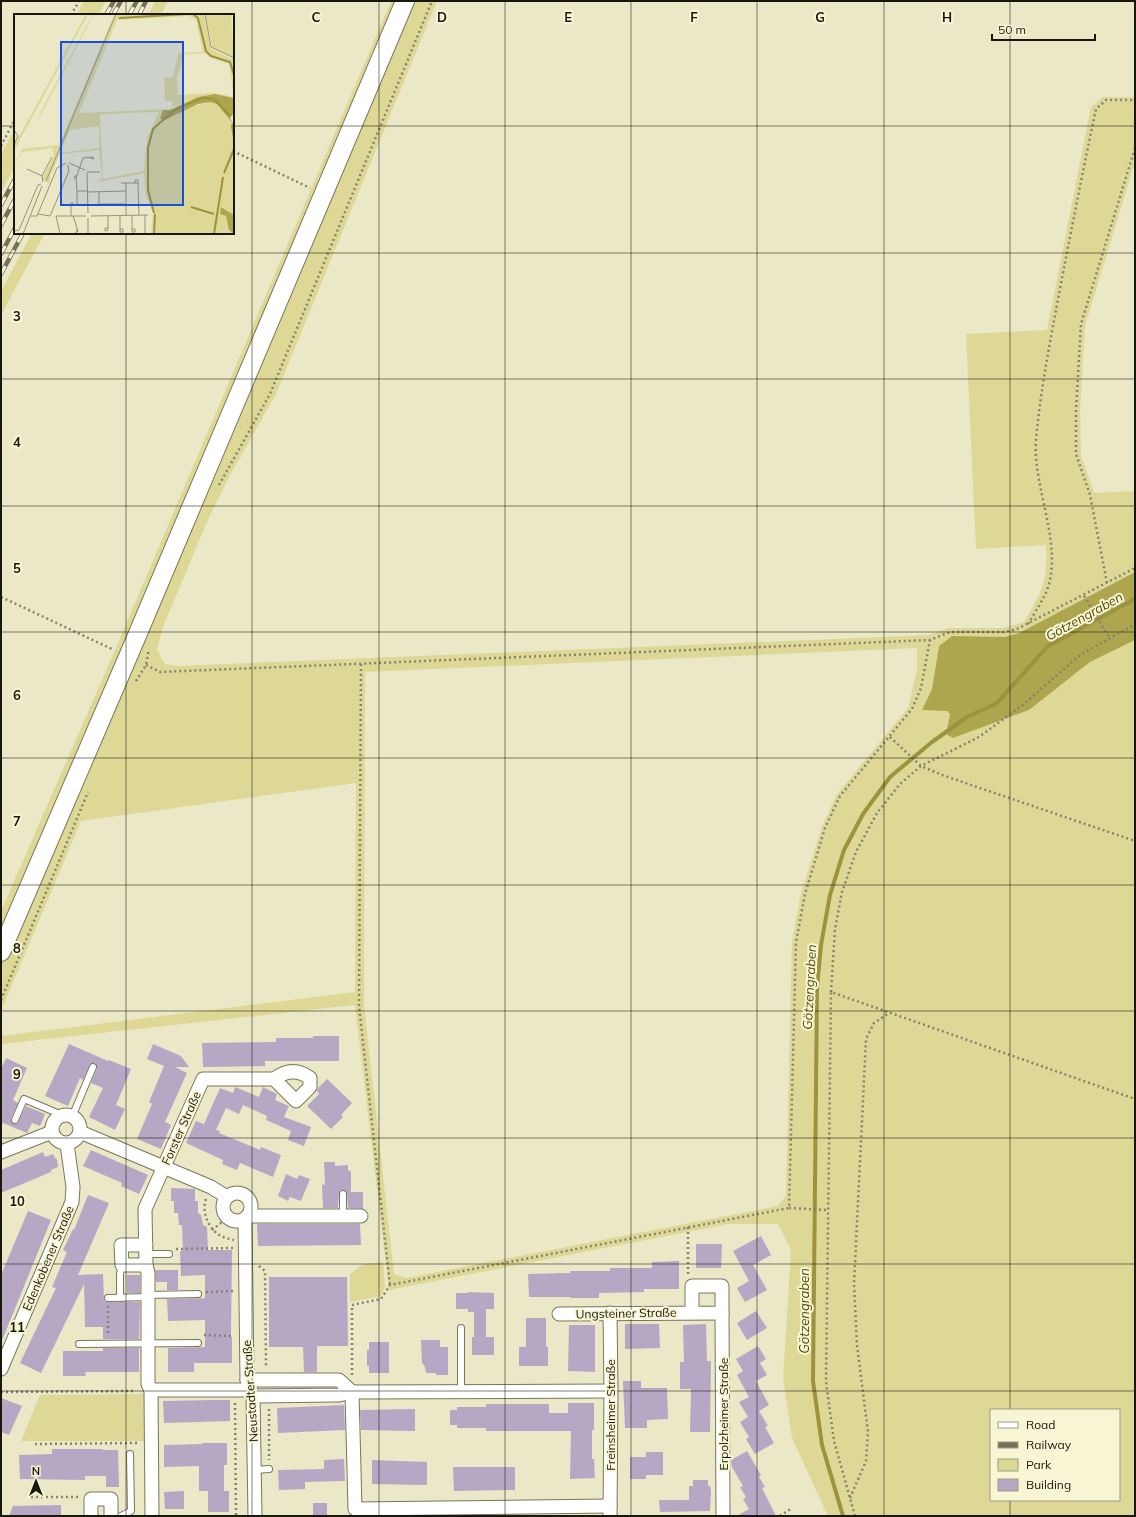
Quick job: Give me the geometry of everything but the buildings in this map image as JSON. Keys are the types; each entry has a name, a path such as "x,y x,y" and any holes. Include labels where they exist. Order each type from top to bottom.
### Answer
{"main road":[{"path":"1,952 405,1"}],"street":[{"name":"Forster Straße","path":"152,1516 151,1390 148,1384 148,1273 145,1209 203,1079 274,1079"},
{"path":"68,1115 72,1117 79,1123 80,1132 74,1141 67,1144 59,1142 53,1136 53,1123 59,1117 68,1115"},
{"path":"1,1152 52,1132"},
{"name":"Neustadter Straße","path":"80,1132 211,1187 228,1197 240,1194 248,1199 251,1207 247,1217 240,1248 255,1470 255,1516"},
{"name":"Edenkobener Straße","path":"1,1368 72,1202 73,1187 67,1144"},
{"path":"228,1197 223,1205 224,1214 236,1222 247,1217 361,1216"},
{"path":"121,1245 146,1254 122,1265 121,1245"},
{"path":"692,1286 722,1286 722,1313"},
{"name":"Ungsteiner Straße","path":"692,1286 692,1312"},
{"name":"Ungsteiner Straße","path":"559,1314 722,1313"},
{"name":"Erpolzheimer Straße","path":"722,1313 723,1516"},
{"name":"Freinsheimer Straße","path":"610,1314 610,1511"},
{"path":"151,1390 250,1389 339,1395 352,1392 611,1391"},
{"path":"352,1392 355,1509 610,1511"},
{"path":"92,1516 92,1499 110,1499 110,1516"}],"lane":[{"path":"72,1117 93,1067"},
{"path":"15,1120 24,1099 55,1112 59,1117"},
{"path":"342,1194 343,1216"},
{"path":"146,1254 169,1254"},
{"path":"120,1298 120,1274 122,1265"},
{"path":"108,1298 198,1294"},
{"path":"461,1328 461,1392"},
{"path":"79,1344 198,1343"},
{"path":"122,1516 131,1511 130,1454"},
{"path":"255,1470 269,1469"}],"path":[{"path":"72,14 79,1"},
{"path":"218,487 270,394 432,1"},
{"path":"1028,625 1046,593 1052,562 1050,539 1038,473 1036,442 1044,371 1096,109 1106,100 1135,100"},
{"path":"1,146 14,121"},
{"path":"1107,583 1090,495 1076,454 1076,410 1081,324 1135,148"},
{"path":"234,151 323,194"},
{"path":"146,665 160,672 930,640 950,632 1004,632 1017,629 1028,625 1135,568"},
{"path":"1084,596 1110,639"},
{"path":"1,597 127,656"},
{"path":"855,1516 834,1442 826,1382 830,992 835,928 842,892 856,852 877,813 900,784 921,766 979,737 1024,704 1080,655 1135,624"},
{"path":"789,1208 796,942 805,894 825,828 840,796 912,710 921,688 930,640"},
{"path":"133,685 146,665 150,644"},
{"path":"352,1392 352,1305 381,1299 390,1285 359,1006 360,663"},
{"path":"890,737 921,766 942,775 1135,841"},
{"path":"1,1000 90,788"},
{"path":"830,992 1135,1099"},
{"path":"850,1498 866,1461 868,1432 857,1345 854,1284 866,1039 874,1024 889,1012"},
{"path":"211,1187 205,1203 205,1215 212,1230 222,1237 234,1240 240,1248"},
{"path":"390,1285 789,1208 828,1210"},
{"path":"212,1230 228,1218"},
{"path":"688,1228 688,1278 692,1286"},
{"path":"169,1254 178,1248 240,1248"},
{"path":"234,1255 240,1248"},
{"path":"198,1294 204,1292 234,1291 234,1284"},
{"path":"108,1298 108,1344"},
{"path":"198,1343 201,1335 234,1336 234,1343"},
{"path":"1,1392 151,1390"},
{"path":"235,1390 236,1516"},
{"path":"35,1444 151,1443"},
{"path":"31,1497 83,1497 92,1499"},
{"path":"780,1516 792,1508"}],"green space":[{"path":"84,1 106,1 99,14 77,14"},
{"path":"155,1 168,1 162,14 148,14"},
{"path":"391,1 437,1 276,394 230,475 207,522 163,627 157,649 165,664 178,666 929,635 948,628 1004,628 1024,622 1039,594 1045,577 1046,545 976,549 966,334 1047,330 1091,107 1102,97 1135,97 1135,162 1085,326 1080,412 1081,455 1094,493 1135,491 1135,572 1019,633 1005,637 952,637 939,646 932,689 922,710 947,711 950,714 946,734 1029,710 1090,662 1135,640 1135,1516 828,1516 792,1438 783,1378 791,1250 778,1224 728,1224 389,1290 355,1005 1,1044 1,1036 355,992 356,783 81,821 1,1011 1,911 112,657","holes":["917,648 917,670 908,708 837,794 822,827 801,893 792,942 786,1196 778,1206 406,1278 394,1274 364,1005 365,672"]},
{"path":"14,130 14,168 1,192 1,154"},
{"path":"31,234 44,234 1,315 1,291"},
{"path":"383,1262 385,1287 381,1296 350,1302 350,1274 363,1264"},
{"path":"146,1394 146,1441 21,1441 40,1395"}],"shaded area":[{"path":"1135,572 1135,640 1090,662 1029,710 953,738 946,734 950,714 947,711 922,710 932,689 939,646 952,636 1005,637 1019,633"}],"waterway":[{"name":"Götzengraben","path":"843,1516 822,1445 813,1381 817,988 821,945 830,895 844,850 863,814 890,777 932,742 967,717 997,703 1048,646 1135,599"}],"railway":[{"path":"107,14 114,1"},
{"path":"114,14 121,1"},
{"path":"130,14 137,1"},
{"path":"140,14 146,1"},
{"path":"1,205 14,181"},
{"path":"1,225 14,201"},
{"path":"1,254 14,230"},
{"path":"1,274 22,234"}]}
